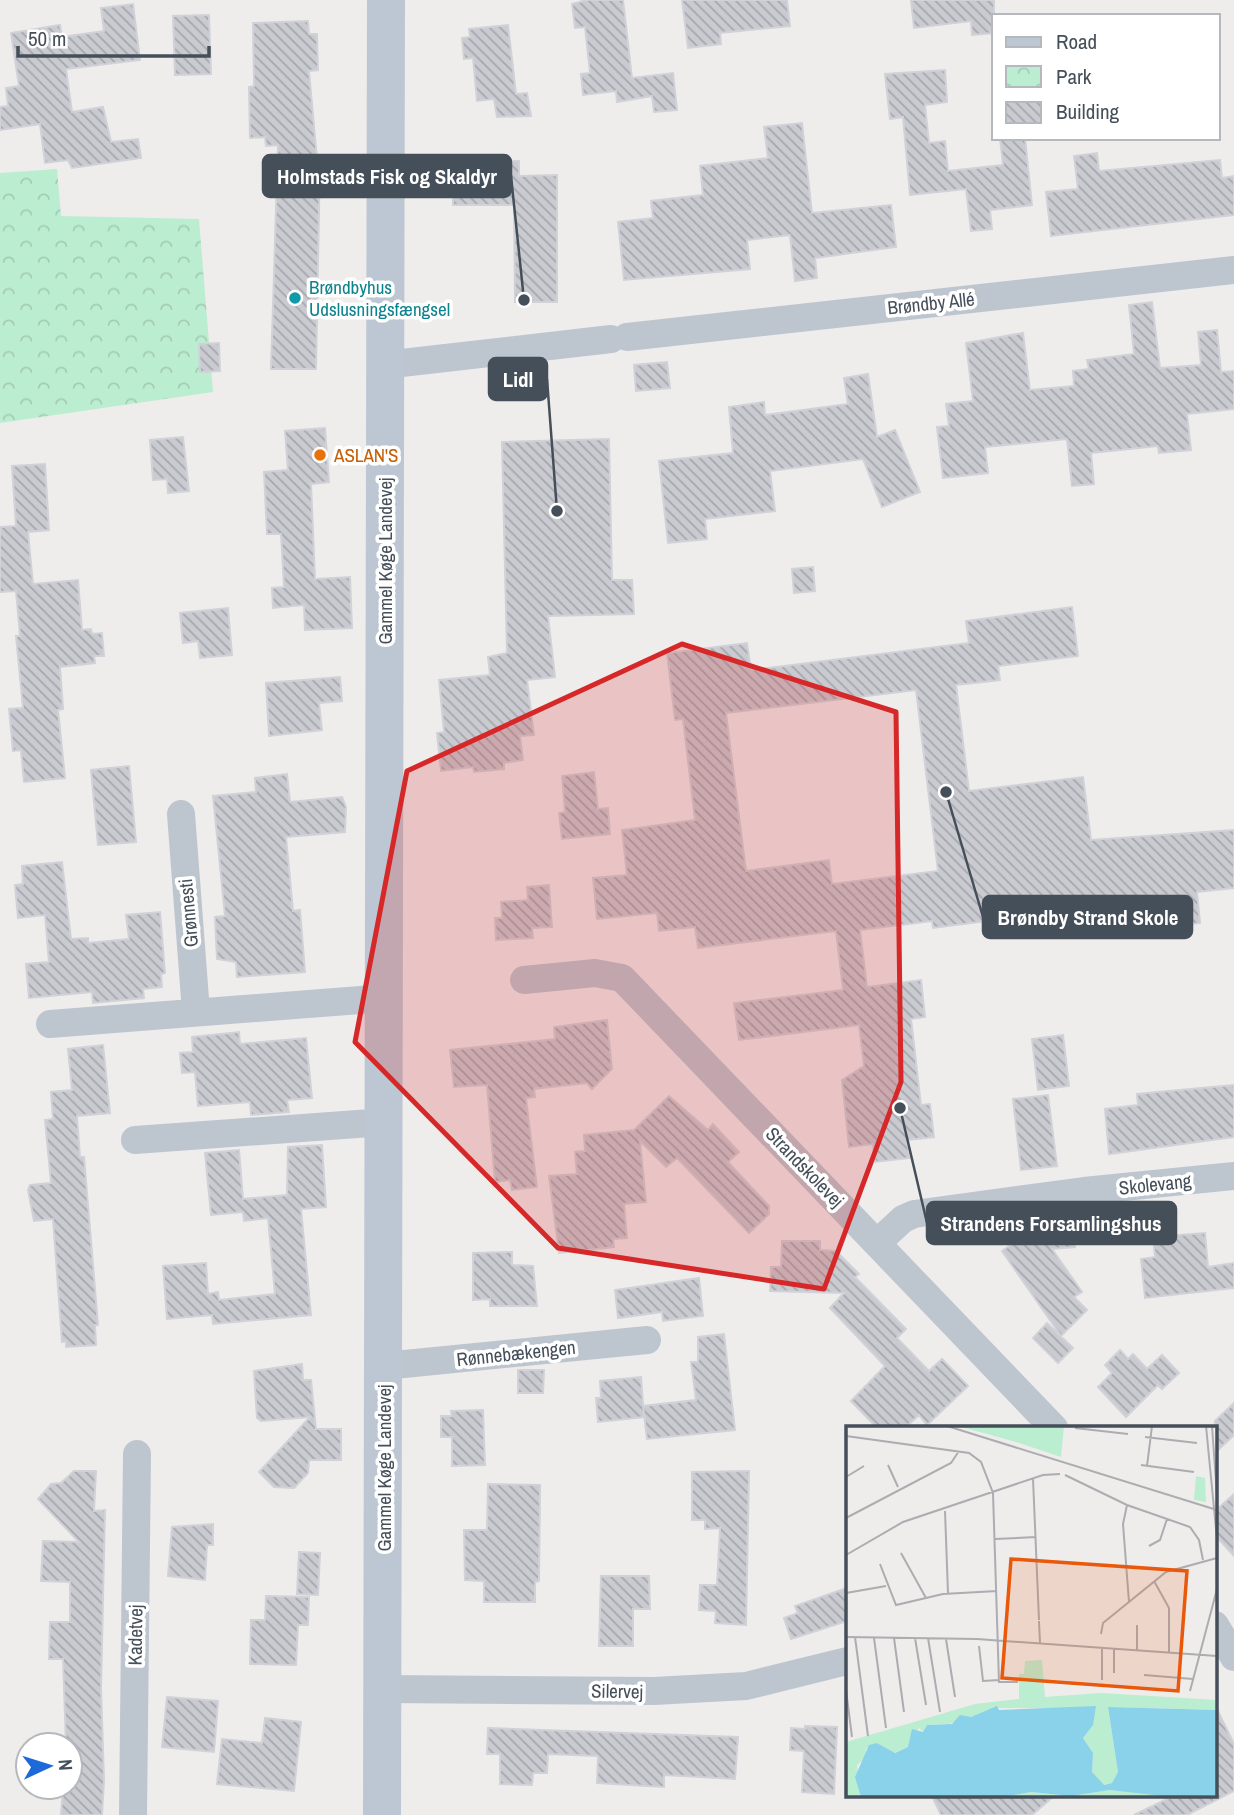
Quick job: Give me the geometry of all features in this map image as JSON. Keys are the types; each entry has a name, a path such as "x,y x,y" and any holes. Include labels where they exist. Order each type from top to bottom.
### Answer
{"main road":[{"name":"Gammel Køge Landevej","path":"382,1815 386,998 384,365 388,145 386,0"}],"street":[{"name":"Brøndby Allé","path":"384,365 1234,270"},
{"name":"Grønnesti","path":"181,814 196,1012"},
{"name":"Strandskolevej","path":"524,980 595,973 622,978 1052,1426"},
{"path":"50,1024 386,998"},
{"path":"135,1140 385,1122"},
{"name":"Skolevang","path":"878,1242 903,1219 914,1214 1084,1191 1234,1176"},
{"name":"Rønnebækengen","path":"384,1366 647,1340"},
{"name":"Kadetvej","path":"133,1815 137,1454"},
{"path":"1216,1627 1234,1657"},
{"name":"Silervej","path":"383,1689 654,1691 746,1686 846,1661"}],"highlighted area":[{"path":"682,644 896,712 901,1082 824,1289 558,1248 355,1042 407,771"}],"green space":[{"path":"57,169 61,216 199,219 213,392 0,423 0,173"}],"building":[{"path":"586,0 623,0 632,78 673,73 677,110 654,112 652,96 617,102 616,91 583,95 581,74 590,73 585,27 575,28 572,4"},
{"path":"682,0 787,0 790,26 720,33 721,44 688,48"},
{"path":"911,0 994,0 992,33 972,35 971,21 914,28"},
{"path":"133,4 140,60 66,69 72,112 103,107 111,142 138,139 141,158 72,168 68,160 45,163 40,124 0,130 0,107 8,106 6,88 19,86 11,33 60,25 62,37 104,31 101,8"},
{"path":"209,15 211,74 175,75 173,16"},
{"path":"308,21 309,34 317,34 318,70 309,71 317,159 320,159 316,369 271,369 278,145 266,146 265,137 250,138 249,87 254,86 253,23"},
{"path":"508,25 516,94 527,93 531,116 497,117 494,99 477,101 473,58 464,59 462,38 470,37 469,29"},
{"path":"945,70 947,102 925,105 929,143 945,141 948,171 1003,165 1000,140 1025,140 1032,205 990,210 992,229 971,231 966,189 910,195 903,117 890,119 885,74"},
{"path":"802,123 812,213 891,205 896,247 815,258 817,278 795,281 790,235 747,240 750,269 624,280 618,222 653,218 651,201 703,195 700,166 768,158 764,127"},
{"path":"1097,153 1099,171 1220,160 1222,178 1234,176 1234,215 1051,236 1046,192 1078,189 1074,156"},
{"path":"453,161 519,161 519,176 557,175 557,302 515,302 514,205 453,205"},
{"path":"1152,302 1160,368 1201,365 1198,332 1217,330 1221,372 1234,371 1234,409 1187,414 1191,450 1159,453 1158,446 1091,453 1094,484 1072,486 1067,439 985,447 988,473 943,478 937,427 949,426 946,404 973,401 966,343 1023,333 1030,390 1074,386 1073,371 1089,369 1087,360 1134,354 1129,305"},
{"path":"219,343 220,371 200,372 199,344"},
{"path":"667,362 670,388 636,391 634,365"},
{"path":"868,374 877,437 895,430 920,492 882,507 863,459 770,471 775,511 705,519 707,539 668,543 659,461 733,453 729,407 764,402 765,415 848,404 844,378"},
{"path":"325,428 329,482 311,484 315,579 350,577 352,628 305,630 304,605 273,608 272,588 284,587 281,534 267,534 264,472 288,470 285,431"},
{"path":"183,437 189,491 168,493 167,479 153,480 150,440"},
{"path":"609,439 612,580 632,580 634,614 548,616 555,677 527,680 534,735 520,736 523,760 504,763 504,769 474,772 473,767 441,771 437,733 444,732 439,680 490,675 488,657 507,653 502,442"},
{"path":"45,464 49,530 28,532 33,584 78,580 82,630 91,629 92,634 102,633 104,656 94,656 95,663 60,667 63,709 58,710 65,778 24,782 21,750 13,751 9,709 23,708 16,636 20,636 16,591 0,592 0,527 16,526 12,466"},
{"path":"813,567 815,591 794,593 792,569"},
{"path":"1072,607 1078,656 998,666 1000,680 956,685 969,791 1083,777 1091,840 1234,830 1234,888 1197,892 1200,923 1177,926 1172,895 1049,908 1050,913 933,928 932,921 860,930 867,987 921,980 925,1017 911,1019 921,1105 930,1104 934,1137 907,1140 910,1158 875,1162 873,1144 849,1147 842,1080 864,1066 859,1025 739,1040 734,1003 843,990 836,931 698,948 695,927 659,931 657,913 597,919 593,878 627,875 622,830 695,820 683,719 675,720 667,653 747,643 751,670 969,643 966,621","holes":["916,690 938,871 832,884 829,860 746,871 726,713"]},
{"path":"228,608 232,655 200,658 198,641 183,643 180,613"},
{"path":"340,677 342,701 319,703 322,730 269,736 266,683"},
{"path":"129,766 136,842 98,845 91,770"},
{"path":"594,772 598,809 608,808 610,834 562,839 559,813 565,812 562,776"},
{"path":"287,774 290,802 342,797 346,807 345,832 286,837 293,911 300,910 305,972 237,977 236,962 217,959 215,917 225,916 213,796 256,792 255,778"},
{"path":"62,862 71,939 88,938 88,943 129,939 126,915 160,912 165,973 161,974 162,987 143,989 144,998 93,1003 92,992 29,998 26,964 49,962 45,915 18,918 15,885 23,884 22,866"},
{"path":"549,885 552,927 532,928 533,938 496,940 495,918 502,918 501,902 528,900 527,887"},
{"path":"607,1020 612,1069 592,1089 587,1083 534,1089 535,1097 526,1098 537,1187 512,1190 510,1180 495,1182 487,1085 454,1087 450,1050 555,1039 554,1027"},
{"path":"239,1032 240,1044 306,1038 312,1098 287,1100 289,1112 251,1115 250,1102 198,1106 195,1072 182,1073 180,1053 193,1052 192,1037"},
{"path":"1063,1035 1069,1086 1038,1090 1032,1039"},
{"path":"103,1045 110,1113 77,1116 80,1157 84,1157 98,1325 95,1325 96,1345 66,1347 66,1341 62,1342 53,1219 34,1221 28,1190 30,1185 51,1183 45,1120 53,1119 51,1092 72,1090 68,1049"},
{"path":"1234,1085 1234,1137 1109,1154 1105,1109 1138,1105 1137,1094"},
{"path":"1048,1095 1057,1166 1021,1170 1013,1099"},
{"path":"669,1096 708,1130 713,1124 739,1152 728,1162 769,1206 769,1214 749,1233 677,1158 666,1167 640,1141 646,1202 624,1204 627,1238 613,1239 614,1247 559,1253 549,1176 577,1174 575,1152 585,1151 584,1135 634,1130"},
{"path":"322,1145 326,1207 301,1209 311,1315 213,1324 212,1315 167,1319 163,1266 206,1263 208,1294 218,1292 219,1300 275,1294 268,1218 244,1221 243,1212 211,1215 205,1153 239,1150 243,1199 287,1195 288,1147"},
{"path":"1073,1223 1075,1247 1052,1249 1082,1292 1074,1297 1087,1310 1061,1336 1002,1251 1038,1226"},
{"path":"1205,1233 1208,1267 1234,1263 1234,1288 1145,1298 1141,1259 1155,1257 1153,1237"},
{"path":"782,1241 820,1241 820,1250 836,1251 859,1274 855,1277 906,1329 897,1338 929,1371 942,1359 968,1386 927,1425 919,1415 907,1426 875,1426 851,1401 885,1366 830,1308 844,1293 770,1291 771,1267 781,1267"},
{"path":"512,1252 512,1265 533,1266 537,1306 490,1306 490,1299 473,1300 473,1253"},
{"path":"699,1278 703,1316 663,1321 662,1312 618,1318 615,1290"},
{"path":"1047,1323 1073,1348 1058,1363 1033,1338"},
{"path":"724,1334 735,1430 647,1439 643,1406 696,1400 691,1362 698,1362 698,1337"},
{"path":"1120,1350 1128,1359 1133,1354 1147,1369 1162,1355 1179,1373 1162,1389 1158,1385 1126,1417 1098,1387 1112,1373 1105,1365"},
{"path":"302,1364 303,1380 311,1380 316,1429 341,1429 341,1460 309,1460 308,1473 294,1488 274,1487 259,1472 310,1417 261,1421 257,1418 254,1371"},
{"path":"518,1370 544,1370 543,1393 518,1393"},
{"path":"641,1377 644,1417 598,1422 596,1398 601,1398 600,1381"},
{"path":"1234,1403 1234,1435 1216,1452 1216,1426 1215,1421"},
{"path":"483,1410 485,1465 452,1466 452,1437 441,1437 441,1416 452,1416 451,1411"},
{"path":"74,1471 96,1471 94,1511 105,1510 101,1689 104,1780 102,1815 61,1815 62,1801 84,1801 84,1731 66,1731 63,1659 49,1659 50,1622 70,1622 70,1582 41,1581 43,1541 79,1542 38,1499 51,1484 61,1483"},
{"path":"749,1471 746,1625 715,1623 716,1611 699,1610 700,1585 717,1585 720,1528 705,1529 705,1520 692,1520 692,1472"},
{"path":"488,1484 540,1485 539,1581 535,1582 535,1602 484,1602 484,1581 465,1580 464,1530 487,1530"},
{"path":"1234,1494 1234,1556 1216,1536 1216,1510"},
{"path":"213,1524 213,1545 207,1545 205,1580 168,1576 172,1527"},
{"path":"299,1552 320,1553 318,1595 297,1594"},
{"path":"601,1576 649,1576 650,1609 633,1609 633,1646 599,1646"},
{"path":"846,1588 846,1621 791,1639 784,1618 798,1613 795,1606"},
{"path":"266,1596 309,1597 308,1625 298,1625 296,1665 250,1664 251,1620 265,1620"},
{"path":"167,1697 218,1701 214,1752 162,1747"},
{"path":"1216,1707 1234,1744 1234,1791 1187,1815 1134,1815 1169,1798 1216,1798"},
{"path":"265,1718 301,1722 294,1791 217,1784 222,1739 262,1743"},
{"path":"805,1726 837,1727 834,1794 802,1792 804,1751 790,1750 791,1728 805,1729"},
{"path":"488,1728 738,1737 735,1779 664,1775 664,1787 597,1783 598,1756 548,1754 547,1773 533,1773 532,1785 500,1784 500,1754 487,1754"},
{"path":"933,1798 1052,1798 1032,1815 941,1815"}],"place":[{"name":"Brøndbyhus Udslusningsfængsel","path":"295,298"},
{"name":"Holmstads Fisk og Skaldyr","path":"524,300"},
{"name":"ASLAN'S","path":"320,455"},
{"name":"Lidl","path":"557,511"},
{"name":"Brøndby Strand Skole","path":"946,792"},
{"name":"Strandens Forsamlingshus","path":"900,1108"}]}
